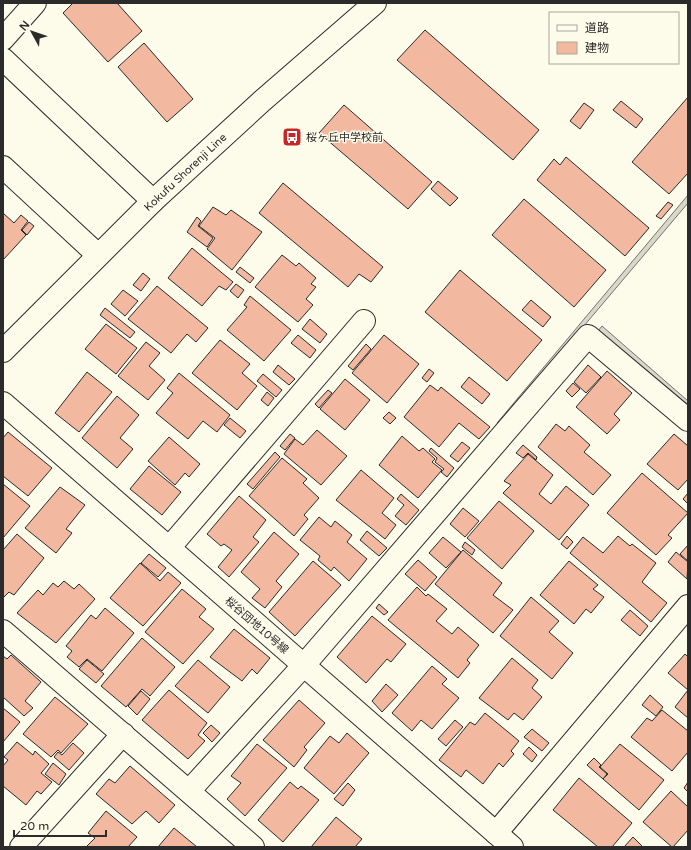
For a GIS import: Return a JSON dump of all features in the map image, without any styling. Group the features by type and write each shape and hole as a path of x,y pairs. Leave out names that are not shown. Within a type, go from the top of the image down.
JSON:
{"street":[{"path":"3,39 35,3"},
{"name":"Kokufu Shorenji Line","path":"3,351 153,201 262,101 375,3"},
{"path":"3,60 153,201"},
{"path":"3,167 98,255"},
{"path":"169,548 364,321"},
{"path":"189,791 304,665 588,336 688,420"},
{"name":"桜谷団地10号線","path":"3,403 504,840"},
{"path":"504,840 688,606"},
{"path":"3,631 253,847"},
{"path":"22,847 123,734"}],"shaded area":[{"path":"688,195 688,203 500,425 497,423"},
{"path":"602,326 688,401 688,408 598,331"}],"building":[{"path":"73,3 117,3 142,31 108,62 63,13"},
{"path":"425,30 539,130 513,160 397,60"},
{"path":"144,43 193,99 167,122 118,67"},
{"path":"688,97 688,173 669,194 632,162"},
{"path":"621,101 643,119 636,128 613,110"},
{"path":"584,103 594,110 580,129 570,121"},
{"path":"344,105 432,182 408,209 319,133"},
{"path":"566,157 649,228 625,256 537,180 554,159 560,165"},
{"path":"438,181 458,198 450,206 431,189"},
{"path":"283,183 383,267 371,282 359,274 348,287 259,213"},
{"path":"524,199 606,270 574,307 492,235"},
{"path":"668,202 673,205 661,219 656,216"},
{"path":"213,207 226,215 231,210 262,232 232,270 207,249 215,238 199,226"},
{"path":"3,213 14,223 21,215 28,221 21,230 26,235 3,260"},
{"path":"197,217 201,221 198,226 213,238 207,247 187,232"},
{"path":"29,222 34,226 27,235 22,230"},
{"path":"192,248 233,282 226,290 219,286 202,306 168,278"},
{"path":"282,255 296,266 299,263 316,278 311,284 316,287 306,299 313,305 298,322 255,287"},
{"path":"240,267 254,278 250,283 236,272"},
{"path":"460,270 542,340 507,381 425,312"},
{"path":"143,273 150,279 141,291 133,285"},
{"path":"236,284 244,290 238,298 230,291"},
{"path":"157,286 208,328 196,342 187,334 171,353 128,319"},
{"path":"123,290 138,301 125,316 111,304"},
{"path":"250,296 291,330 264,361 227,330 247,307 244,305"},
{"path":"531,300 551,317 543,327 522,310"},
{"path":"105,308 135,332 130,338 100,315"},
{"path":"310,319 327,334 320,343 302,329"},
{"path":"106,324 137,348 116,374 85,349"},
{"path":"298,335 316,350 310,358 291,343"},
{"path":"384,335 419,364 387,403 352,373"},
{"path":"220,340 250,364 242,373 257,386 237,410 192,373"},
{"path":"146,342 160,353 149,366 165,380 148,400 118,376"},
{"path":"366,344 371,349 353,370 348,366"},
{"path":"278,365 295,379 289,385 273,372"},
{"path":"588,365 601,377 586,393 574,382"},
{"path":"429,369 434,373 427,382 422,378"},
{"path":"607,371 632,393 614,414 620,420 607,434 576,407"},
{"path":"87,372 112,392 79,432 55,413"},
{"path":"179,373 230,415 217,432 203,421 188,439 156,413 173,393 167,388"},
{"path":"263,374 282,390 276,397 257,381"},
{"path":"469,377 490,394 482,404 461,387"},
{"path":"345,379 370,400 345,430 320,409"},
{"path":"573,383 580,389 572,397 566,391"},
{"path":"430,385 438,391 441,387 490,427 479,439 459,423 439,447 404,417"},
{"path":"328,390 332,393 319,408 315,404"},
{"path":"267,392 274,398 268,406 261,400"},
{"path":"117,396 139,415 120,438 133,449 117,468 82,438"},
{"path":"389,412 396,418 390,424 383,418"},
{"path":"230,418 246,431 240,438 224,425"},
{"path":"556,424 565,431 569,426 590,445 584,452 611,475 593,495 538,447"},
{"path":"317,430 347,456 321,485 284,454 295,439 303,445"},
{"path":"8,432 52,468 28,496 3,476 3,438"},
{"path":"290,434 295,438 285,450 280,446"},
{"path":"674,434 688,446 688,479 678,490 647,464"},
{"path":"402,436 419,451 423,448 435,459 432,462 442,470 418,498 379,465"},
{"path":"169,437 200,464 189,477 185,473 175,485 148,461"},
{"path":"462,442 470,448 458,462 450,456"},
{"path":"523,445 537,457 536,460 528,453 523,458 516,453"},
{"path":"431,448 454,468 447,477 441,472 444,469 435,462 437,458 429,451"},
{"path":"275,452 280,457 253,489 247,484"},
{"path":"528,454 553,475 539,494 551,504 566,486 589,505 559,540 503,493 511,485 504,481"},
{"path":"282,458 307,479 303,483 319,498 304,515 308,519 294,536 249,496"},
{"path":"149,466 181,492 162,515 130,489"},
{"path":"361,470 394,498 382,513 396,525 385,539 336,500"},
{"path":"642,473 688,513 668,535 672,538 656,555 607,513"},
{"path":"3,484 30,506 3,538"},
{"path":"60,487 85,505 66,529 72,533 56,553 25,528"},
{"path":"688,493 688,504 683,499"},
{"path":"401,494 419,510 406,525 395,516 404,505 397,499"},
{"path":"239,496 266,520 253,537 259,542 229,577 218,567 232,550 224,544 221,546 207,534"},
{"path":"499,501 534,531 502,569 467,538"},
{"path":"463,508 479,521 465,537 450,524"},
{"path":"319,517 331,527 335,521 352,535 347,542 367,559 349,581 334,567 331,571 318,560 320,556 300,540"},
{"path":"367,531 387,548 379,556 360,540"},
{"path":"274,532 299,554 276,581 282,587 265,608 252,598 260,589 241,572"},
{"path":"17,534 44,558 14,595 9,592 3,598 3,550"},
{"path":"567,536 573,542 567,549 561,544"},
{"path":"618,536 630,546 632,544 656,563 642,582 667,603 651,622 570,553 583,537 603,553"},
{"path":"443,537 461,552 446,568 429,553"},
{"path":"465,542 475,550 472,555 462,547"},
{"path":"688,545 688,561 680,554"},
{"path":"463,550 502,583 493,595 513,610 493,633 435,584"},
{"path":"676,552 688,562 687,579 668,562"},
{"path":"149,554 166,568 158,577 141,563"},
{"path":"418,560 437,577 425,591 405,574"},
{"path":"313,561 341,585 295,636 269,612"},
{"path":"569,561 598,585 593,589 604,597 591,613 586,609 574,624 540,595"},
{"path":"140,563 160,581 168,572 181,583 143,626 110,598"},
{"path":"64,581 74,589 79,584 95,599 56,643 17,613 38,590 43,595 53,583 58,587"},
{"path":"417,587 426,596 428,594 447,609 436,621 452,634 458,627 479,645 467,660 470,663 458,678 388,620"},
{"path":"182,589 206,609 199,617 214,629 183,664 145,632"},
{"path":"531,597 559,621 549,632 573,653 552,679 500,636"},
{"path":"379,604 388,612 384,615 376,608"},
{"path":"105,608 134,633 102,671 87,659 79,667 67,657 72,651 66,646 91,615 96,619"},
{"path":"630,610 648,626 640,636 621,620"},
{"path":"372,616 406,644 391,662 387,659 366,683 337,657"},
{"path":"234,629 270,658 257,674 252,669 242,681 210,657"},
{"path":"142,638 175,667 150,696 142,689 126,707 101,686"},
{"path":"685,654 688,657 688,690 668,673"},
{"path":"11,655 41,682 25,701 33,708 24,716 3,697 3,656 7,659"},
{"path":"512,658 538,680 532,688 542,697 523,720 514,713 508,720 479,698"},
{"path":"87,660 104,674 96,683 79,669"},
{"path":"198,660 230,687 208,713 175,686"},
{"path":"432,666 447,679 442,684 459,698 432,729 421,720 412,731 392,713"},
{"path":"386,684 398,695 382,712 372,701"},
{"path":"169,690 207,723 198,735 205,741 188,759 142,720"},
{"path":"688,690 688,718 675,707"},
{"path":"141,691 150,699 137,715 128,706"},
{"path":"650,695 663,707 656,716 642,705"},
{"path":"55,697 88,724 61,753 58,750 51,757 23,734"},
{"path":"299,700 325,723 304,747 307,750 294,767 263,740"},
{"path":"3,708 20,722 3,742"},
{"path":"662,710 688,731 688,752 672,771 631,737 647,718 652,721"},
{"path":"485,713 519,741 511,751 514,754 503,767 499,763 483,784 466,770 461,777 439,760 470,722 475,725"},
{"path":"455,720 463,727 446,746 438,739"},
{"path":"211,725 220,733 212,742 203,733"},
{"path":"532,729 549,743 542,751 524,737"},
{"path":"347,733 369,753 334,794 304,768 330,736 339,743"},
{"path":"17,742 33,755 35,751 49,764 41,773 52,782 41,794 37,791 26,805 3,786 3,766 8,760 4,757"},
{"path":"73,743 84,753 69,770 54,757 58,752 62,755"},
{"path":"257,744 287,768 245,816 227,799 241,783 231,776"},
{"path":"620,744 664,780 639,810 603,779 608,774 600,767"},
{"path":"529,747 537,755 532,762 523,754"},
{"path":"594,758 601,765 599,767 607,774 603,779 587,765"},
{"path":"53,763 66,774 59,785 45,774"},
{"path":"130,766 175,805 159,823 146,811 132,824 96,794 109,779 115,783"},
{"path":"579,778 632,823 612,847 598,847 553,810"},
{"path":"290,782 298,789 301,786 319,800 283,842 258,820"},
{"path":"688,782 688,792 684,788"},
{"path":"348,783 355,790 343,806 334,799"},
{"path":"671,791 688,807 688,830 673,847 643,822"},
{"path":"106,811 137,837 128,847 86,847 95,838 88,833"},
{"path":"336,817 362,839 355,847 311,847"},
{"path":"174,828 197,847 158,847"},
{"path":"633,837 643,847 624,847"}],"place":[{"name":"桜ヶ丘中学校前","path":"292,137"}]}
